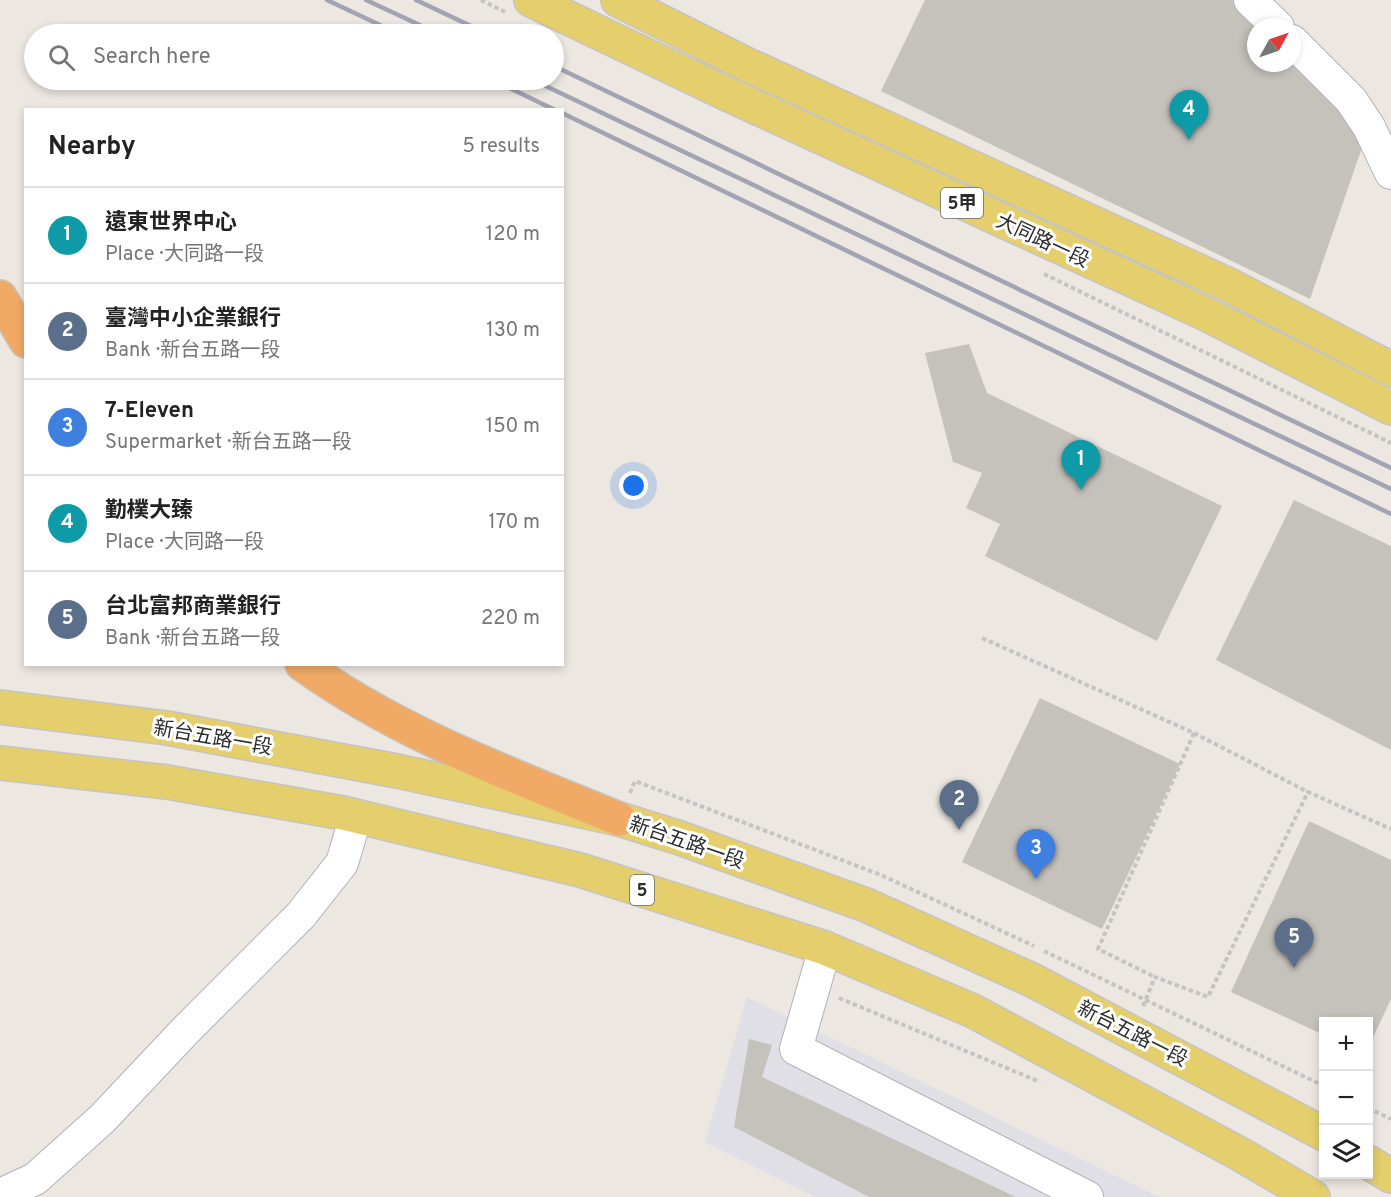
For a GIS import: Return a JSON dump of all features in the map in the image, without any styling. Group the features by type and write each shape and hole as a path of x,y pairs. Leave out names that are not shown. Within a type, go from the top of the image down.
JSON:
{"highway":[{"path":"305,666 336,689 429,741 619,819"}],"main road":[{"name":"大同路一段","path":"531,0 725,93 1206,314 1391,408"},
{"name":"大同路一段","path":"618,0 748,65 1227,284 1391,369"},
{"name":"新台五路一段","path":"0,707 167,728 397,771 619,819 866,905 1032,980 1319,1132"},
{"name":"5","path":"0,763 167,782 356,816 580,870 825,948 974,1011 1240,1154 1313,1197"},
{"path":"1373,1165 1391,1176"}],"street":[{"path":"1250,0 1269,18"},
{"path":"1301,50 1351,100 1369,127 1391,173"},
{"path":"0,779 48,768"},
{"path":"0,1196 35,1179 102,1119 185,1031 301,915 342,863 356,816"},
{"path":"825,948 796,1049 1087,1197"}],"path":[{"path":"982,638 1194,734 1308,792 1391,829"},
{"path":"1194,734 1098,949 1155,977 1208,997 1308,792"},
{"path":"1131,1032 1155,977"},
{"path":"813,987 1050,1087"},
{"path":"1373,1110 1391,1119"}],"shaded area":[{"path":"747,997 1159,1197 815,1197 705,1142"}],"building":[{"path":"925,0 1250,0 1254,18 1247,18 1247,72 1301,70 1369,127 1310,299 881,91"},
{"path":"969,344 987,393 1222,506 1157,641 985,556 1000,524 966,508 982,473 953,462 925,353"},
{"path":"1294,500 1391,546 1391,750 1216,660"},
{"path":"1040,698 1180,764 1102,929 962,862"},
{"path":"1309,821 1391,860 1391,999 1373,1037 1373,1017 1319,1017 1319,1033 1231,992"},
{"path":"749,1039 772,1045 762,1077 1016,1197 869,1197 734,1127"}],"railway":[{"path":"327,0 378,24"},
{"path":"366,0 418,24"},
{"path":"416,0 467,24"},
{"path":"564,71 1391,468"},
{"path":"514,90 551,108"},
{"path":"554,90 1391,489"},
{"path":"564,114 1391,514"}],"place":[{"name":"勤樸大臻","path":"1189,140"},
{"name":"遠東世界中心","path":"1081,490"},
{"name":"臺灣中小企業銀行","path":"959,830"},
{"name":"7-Eleven","path":"1036,879"},
{"name":"台北富邦商業銀行","path":"1294,968"}]}
